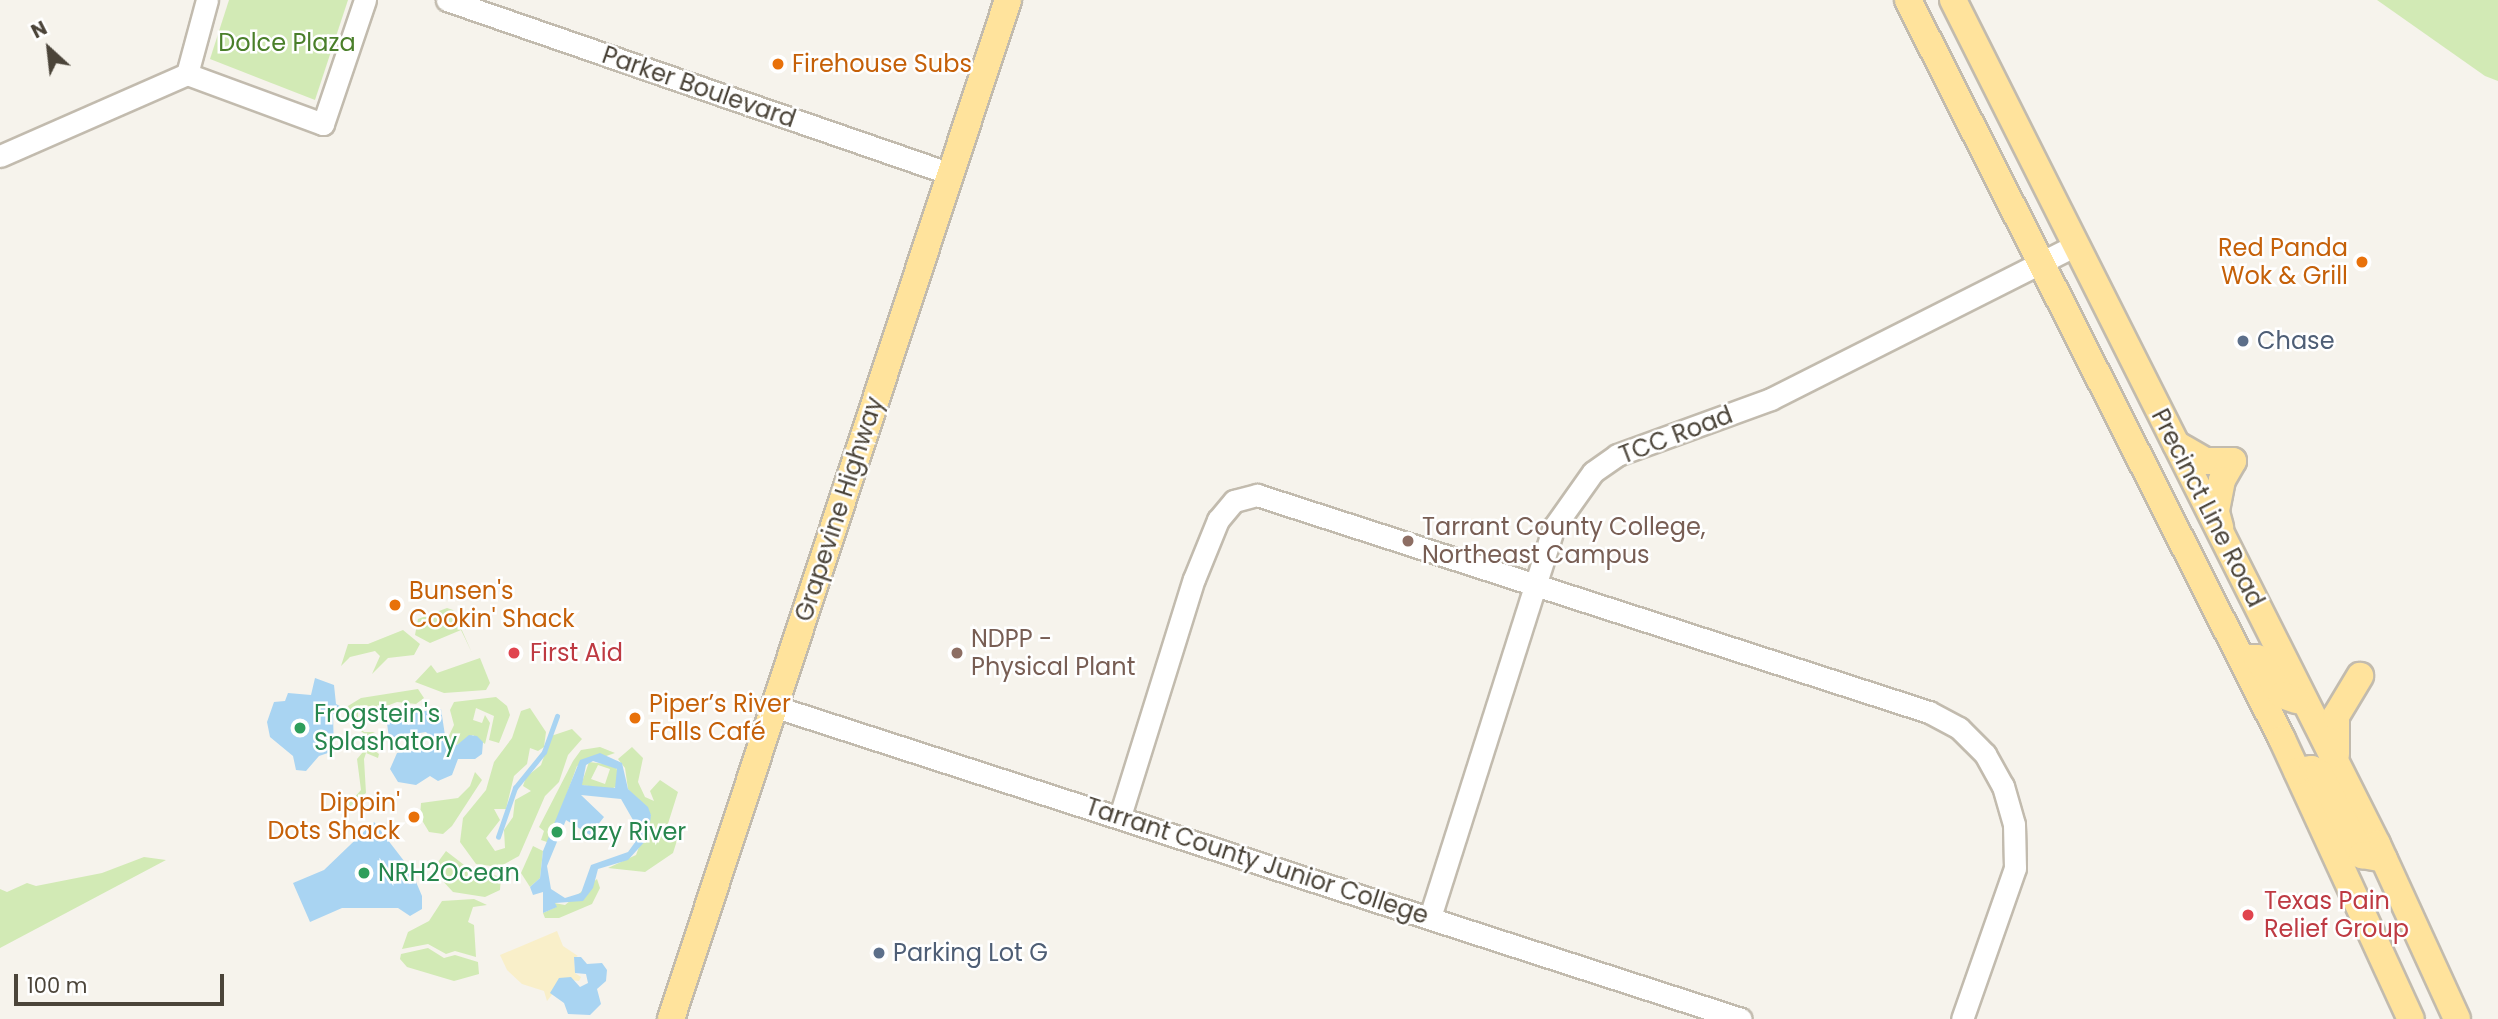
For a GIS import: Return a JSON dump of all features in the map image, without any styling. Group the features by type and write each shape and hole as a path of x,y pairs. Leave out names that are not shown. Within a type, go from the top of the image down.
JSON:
{"main road":[{"name":"Grapevine Highway","path":"671,1019 1008,0"},
{"name":"Precinct Line Road","path":"1908,0 2242,658 2411,1019"},
{"name":"Precinct Line Road","path":"1952,0 2338,766 2457,1019"},
{"path":"2176,444 2205,461 2233,461 2222,480 2217,512 2224,539"},
{"path":"2242,658 2257,658 2266,666 2282,695 2293,700 2303,697"},
{"path":"2338,766 2336,716 2360,676"},
{"path":"2297,771 2312,769 2319,774 2362,855 2384,859"}],"street":[{"path":"187,74 207,0"},
{"path":"0,156 187,74 323,124 365,0"},
{"name":"Parker Boulevard","path":"447,0 951,173"},
{"name":"TCC Road","path":"1430,917 1536,585 1563,512 1593,472 1617,455 1771,399 2076,245"},
{"path":"1120,816 1194,579 1217,520 1234,501 1257,495 1929,712 1959,728 1985,754 2003,786 2014,824 2015,868 1962,1019"},
{"name":"Tarrant County Junior College","path":"773,706 1741,1019"}],"green space":[{"name":"Dolce Plaza","path":"229,0 348,0 315,100 210,59"},
{"path":"2377,0 2498,0 2498,81 2485,76"},
{"path":"447,608 453,610 472,653 461,630 430,643 415,635 418,619"},
{"path":"403,630 420,644 414,655 388,658 372,674 380,656 375,651 350,657 341,666 348,644 368,644"},
{"path":"480,658 490,683 486,690 444,693 415,682 431,665 437,673"},
{"path":"418,689 424,698 416,704 397,702 379,709 364,705 358,711 358,725 364,732 375,732 367,736 356,727 348,706 361,698"},
{"path":"496,697 507,706 510,715 499,743 489,740 494,716 476,708 473,720 482,723 485,715 490,723 485,744 473,735 457,745 446,742 454,725 450,710 454,702"},
{"path":"530,708 546,732 544,747 538,751 530,748 527,764 514,776 506,809 494,809 500,820 486,838 495,851 505,848 504,830 513,817 515,800 531,791 523,786 526,777 541,765 551,736 572,729 582,739 568,755 559,782 545,796 519,856 499,867 476,864 460,842 463,818 486,790 494,762 512,738 521,711"},
{"path":"368,746 379,754 378,758 366,753 364,759 366,793 342,813 344,800 353,799 361,790 357,759"},
{"path":"600,747 615,753 577,766 552,834 547,842 541,840 544,831 539,827 573,761 581,750"},
{"path":"632,747 643,758 638,782 645,797 654,801 650,791 660,780 678,792 666,830 679,834 673,853 645,872 608,868 636,855 651,815 628,789 625,768 618,759"},
{"path":"589,762 614,765 619,773 618,786 611,789 581,785","holes":["598,765 610,769 605,784 591,779"]},
{"path":"475,772 482,780 452,826 443,834 429,832 420,817 421,803 458,798 470,786"},
{"path":"533,846 543,851 540,878 530,887 521,873"},
{"path":"446,851 468,868 501,877 500,890 485,897 453,892 441,879 444,871 438,862"},
{"path":"144,857 166,860 0,948 0,889 7,892 27,883 36,886 102,873"},
{"path":"597,879 600,888 592,904 559,918 545,918 543,913 556,907 554,903 565,905"},
{"path":"474,899 487,905 473,907 468,922 474,925 476,957 455,951 446,954 428,944 402,949 408,932 429,921 442,901"},
{"path":"428,948 444,958 455,955 478,962 479,974 454,981 407,967 400,959 401,954"}],"sand":[{"path":"557,931 563,946 578,956 574,958 575,973 581,977 579,981 564,979 547,1001 544,991 522,984 507,970 500,955"}],"water":[{"name":"Frogstein's Splashatory","path":"315,678 334,685 336,704 349,711 333,714 334,751 319,756 306,771 296,770 293,756 270,737 267,722 274,702 285,701 288,693 311,695"},
{"path":"441,709 446,742 457,745 469,735 477,736 483,742 482,754 475,759 458,759 452,775 438,781 430,776 416,785 398,782 390,769 397,753 427,749 434,741 426,732 389,738 386,716"},
{"name":"Lazy River","path":"600,753 622,763 628,789 648,807 651,815 648,838 628,860 598,869 593,888 583,901 555,903 557,907 543,913 543,892 533,895 530,887 540,878 543,851 580,760","holes":["593,761 617,769 615,788 582,785 586,765","581,795 621,799 641,834 628,852 591,865 581,893 565,898 551,889 547,866 566,820 590,835 604,817"]},
{"name":"NRH2Ocean","path":"374,822 411,870 422,896 422,909 410,916 398,908 342,908 310,922 293,883 324,870"},
{"path":"574,957 581,957 587,964 602,963 607,970 606,981 597,989 601,1004 590,1015 568,1014 564,1003 550,993 559,978 571,977 580,987 588,983 586,974 575,973"}],"waterway":[{"path":"498,837 515,788 544,752 557,716"}],"place":[{"name":"Firehouse Subs","path":"778,64"},
{"name":"Red Panda Wok & Grill","path":"2362,262"},
{"name":"Chase","path":"2243,341"},
{"name":"Tarrant County College, Northeast Campus","path":"1408,541"},
{"name":"Bunsen's Cookin' Shack","path":"395,605"},
{"name":"First Aid","path":"514,653"},
{"name":"NDPP - Physical Plant","path":"957,653"},
{"name":"Piper’s River Falls Café","path":"635,718"},
{"name":"Frogstein's Splashatory","path":"300,728"},
{"name":"Dippin' Dots Shack","path":"414,817"},
{"name":"Lazy River","path":"557,832"},
{"name":"NRH2Ocean","path":"364,873"},
{"name":"Texas Pain Relief Group","path":"2248,915"},
{"name":"Parking Lot G","path":"879,953"}]}
